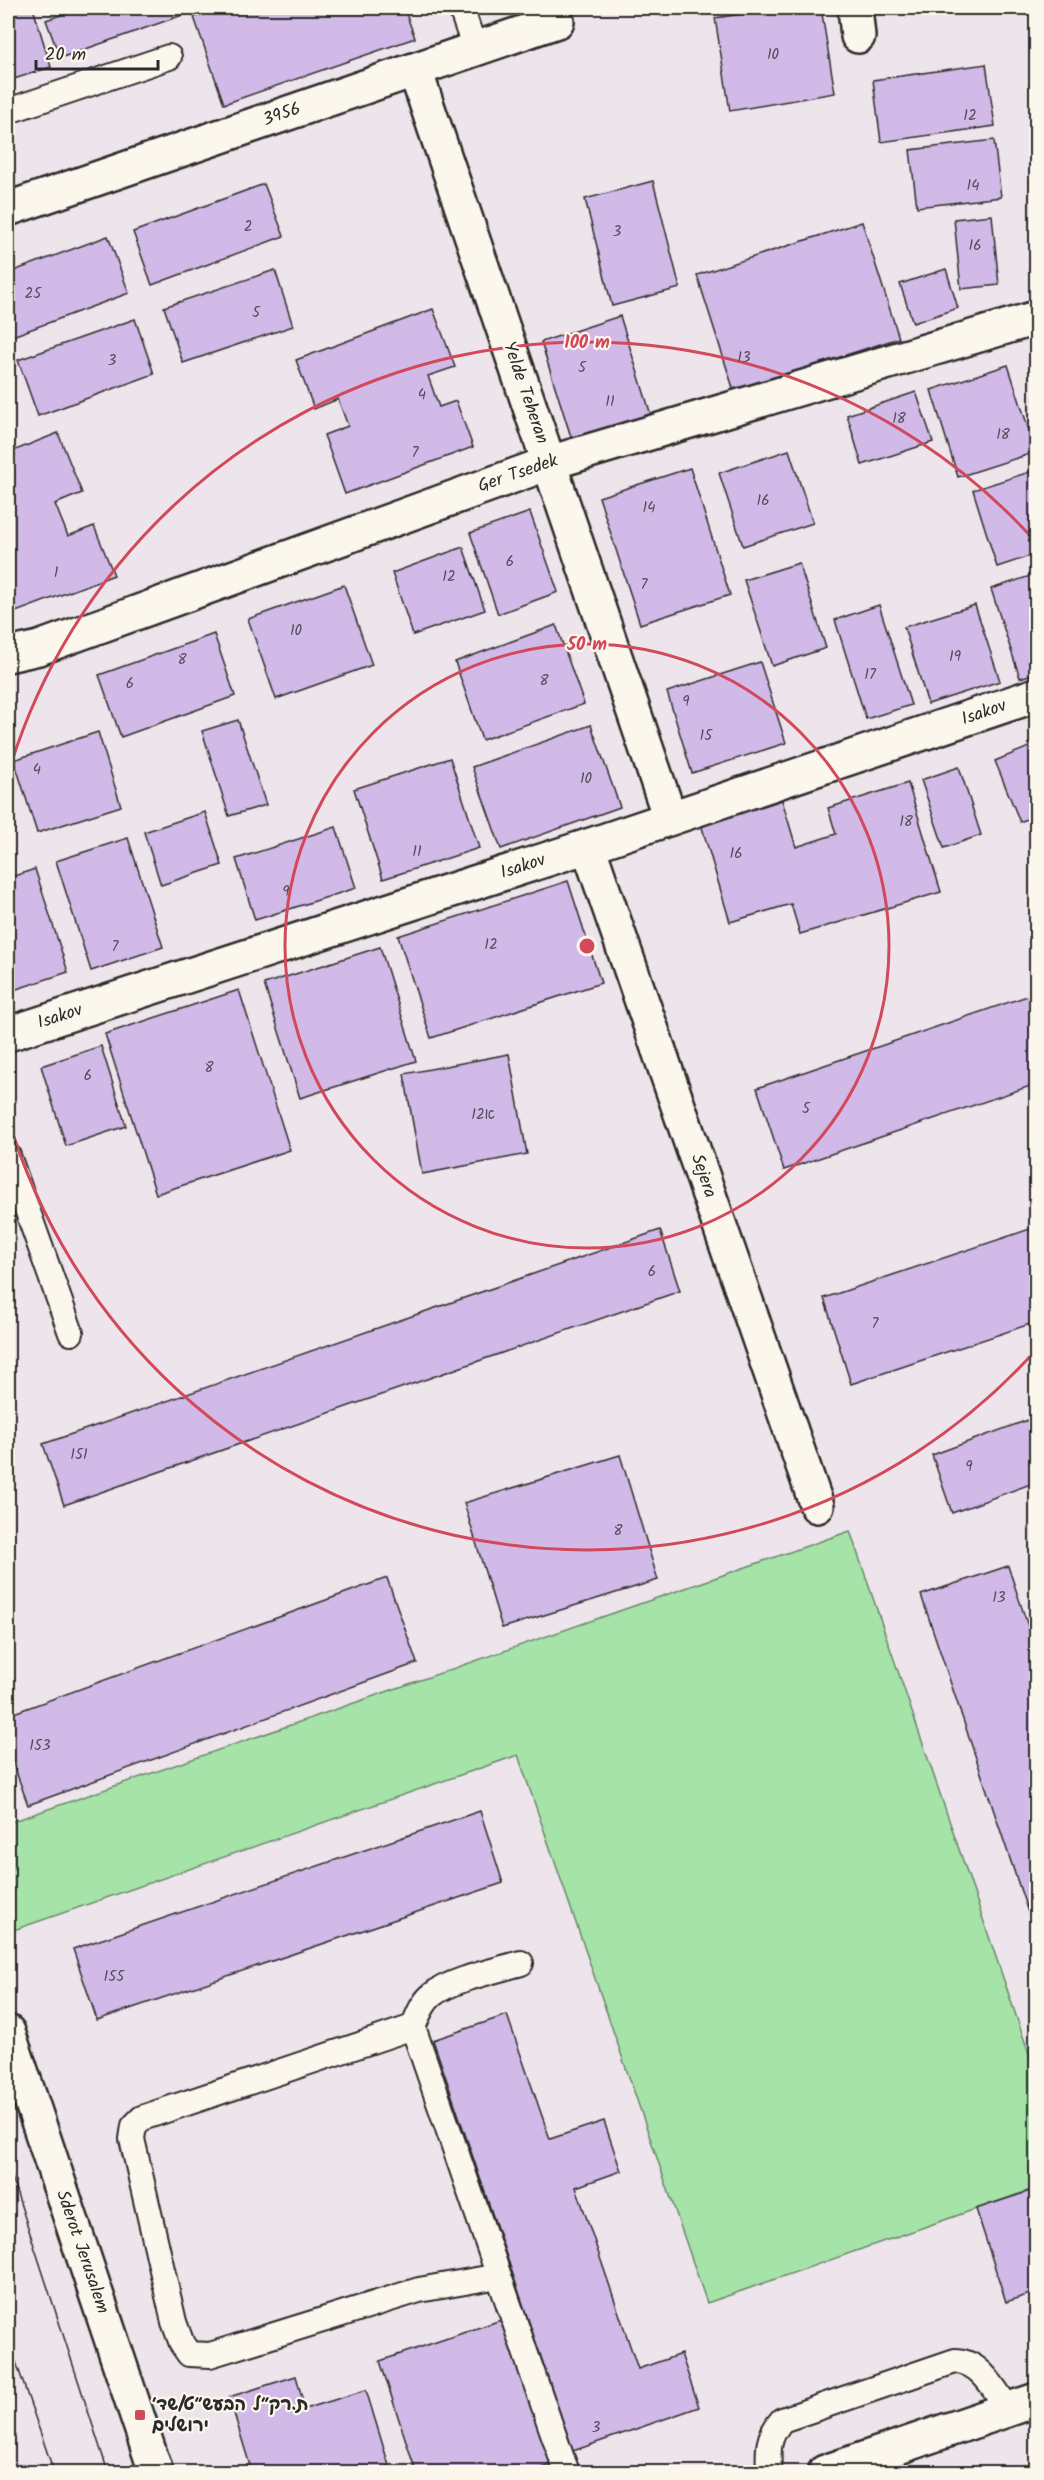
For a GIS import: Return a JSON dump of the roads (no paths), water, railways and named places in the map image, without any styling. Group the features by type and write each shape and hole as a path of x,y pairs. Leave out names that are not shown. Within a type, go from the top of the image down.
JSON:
{"street":[{"name":"3956","path":"8,209 557,21"},
{"name":"Yelde Teheran","path":"415,70 670,818"},
{"name":"Ger Tsedek","path":"8,655 50,644 549,463 1036,318"},
{"name":"Isakov","path":"8,1034 588,846 1036,695"},
{"name":"Sejera","path":"588,846 817,1506"},
{"name":"Sderot Jerusalem","path":"8,2032 156,2472"},
{"path":"825,2472 1023,2405"}],"lane":[{"path":"461,8 475,49"},
{"path":"8,111 168,57"},
{"path":"8,1156 71,1334"},
{"path":"521,1963 455,1984 432,1995 421,2009 413,2027 567,2472"},
{"path":"413,2027 142,2118 134,2126 132,2139 174,2322 182,2344 189,2354 210,2355 419,2290 499,2276"},
{"path":"769,2472 768,2442 773,2430 782,2420 955,2361 967,2361 1023,2405"}],"tram line":[{"path":"8,2166 108,2472"},
{"path":"8,2339 54,2472"}],"place":[{"name":"ת.רק״ל הבעש״ט/שד׳ ירושלים","path":"140,2415"}]}
